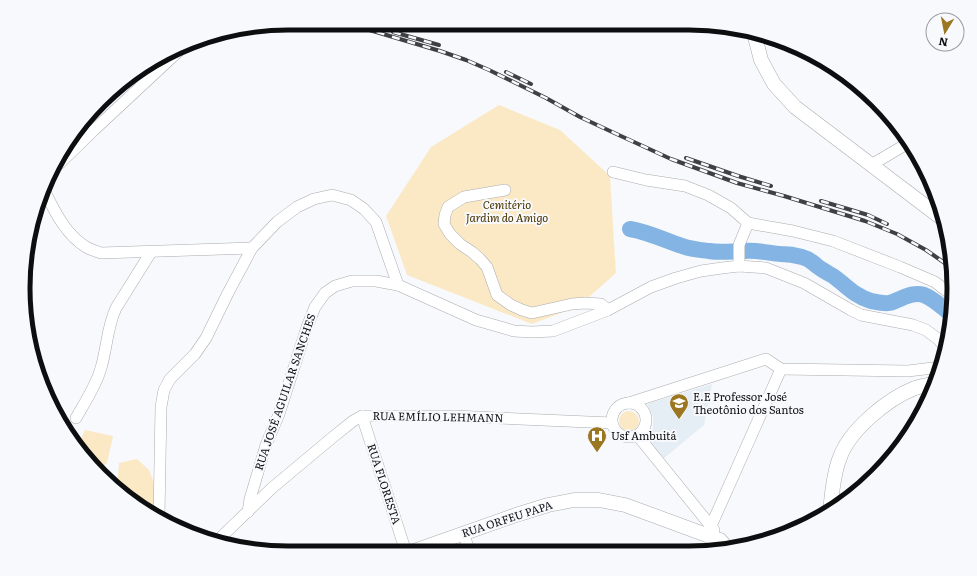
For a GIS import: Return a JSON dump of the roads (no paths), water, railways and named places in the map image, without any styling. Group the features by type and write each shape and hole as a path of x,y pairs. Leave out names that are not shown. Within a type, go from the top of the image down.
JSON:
{"main road":[{"path":"756,39 761,60 774,84 795,107 936,214"},
{"path":"831,504 834,479 839,459 849,440 857,430 877,412 904,393 916,388 927,386"},
{"name":"RUA ORFEU PAPA","path":"427,546 548,505 574,500 599,500 625,505 723,544"}],"street":[{"path":"66,157 170,59"},
{"path":"871,165 904,145"},
{"path":"613,172 646,180 685,186 708,195 731,208 748,223 793,231 833,241 935,282 947,291"},
{"path":"505,190 464,197 448,207 444,224 450,234 460,244 472,252 487,267 497,295 511,305 532,313 586,302 601,304 608,310"},
{"path":"47,196 57,216 70,234 80,244 101,253 252,248"},
{"path":"159,511 161,407 164,390 170,379 195,354 206,338 252,248 277,222 296,207 314,199 332,196 351,200 364,209 376,222 398,285"},
{"path":"739,256 748,223"},
{"path":"76,418 92,390 101,369 108,329 112,316 151,252"},
{"name":"RUA JOSÉ AGUILAR SANCHES","path":"248,512 250,499 266,445 279,414 307,327 315,307 325,293 335,286 352,281 376,281 398,285 476,320 514,330 532,332 553,331 608,310 651,287 701,271 722,268 739,256 804,283 861,315 913,325 926,330 941,342"},
{"path":"644,402 647,418 644,430 638,436 630,438 620,436 613,428 612,423 612,416 618,406 629,403 636,404 644,402 766,359 781,369 908,371 934,368"},
{"path":"711,526 781,369"},
{"name":"RUA EMÍLIO LEHMANN","path":"221,537 272,488 333,436 362,416 454,416 612,423"},
{"name":"RUA FLORESTA","path":"362,416 404,546"},
{"path":"638,436 711,526 723,544"},
{"path":"463,533 468,546"}],"waterway":[{"path":"630,229 695,249 718,252 754,251 799,256 811,261 865,299 887,303 910,295 919,294 931,299 946,310"}],"railway":[{"path":"370,30 466,60 546,98 580,117 671,159 737,183 865,221 897,234 926,250 946,264"},
{"path":"393,32 439,45"},
{"path":"506,72 531,84"},
{"path":"686,158 771,186"},
{"path":"821,201 868,215 887,224"}],"place":[{"name":"E.E Professor José Theotônio dos Santos","path":"679,420"},
{"name":"Usf Ambuitá","path":"597,453"}],"park label":[{"name":"Cemitério Jardim do Amigo","path":"507,211"}]}
